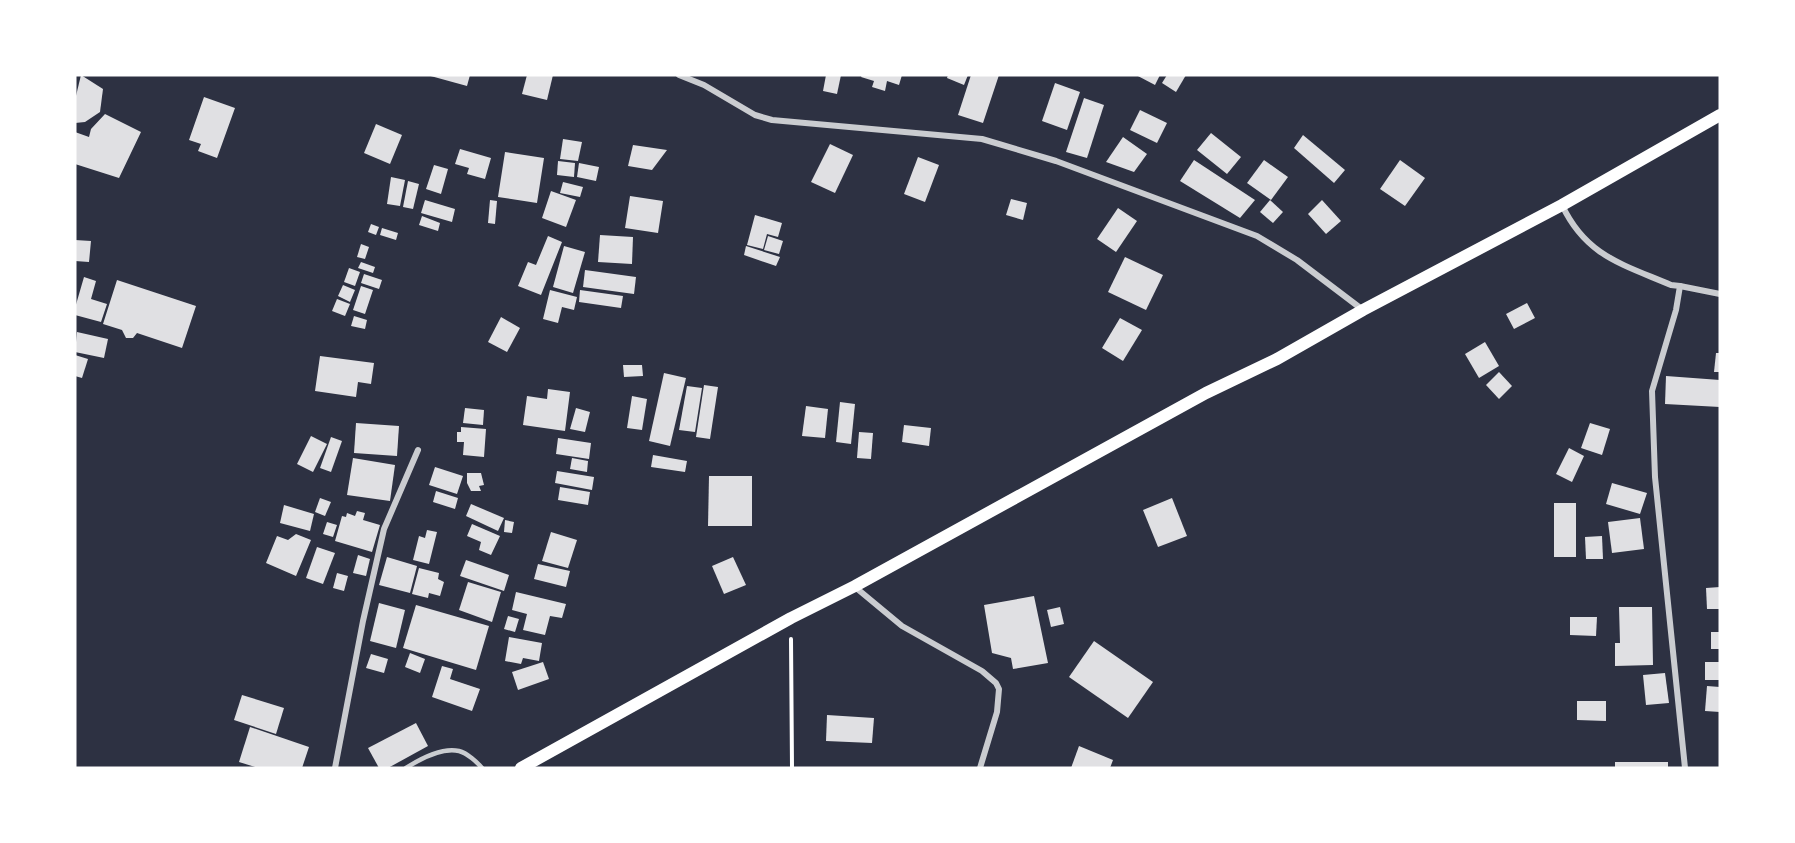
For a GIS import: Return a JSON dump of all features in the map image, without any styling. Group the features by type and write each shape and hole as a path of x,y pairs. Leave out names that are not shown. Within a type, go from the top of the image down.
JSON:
{"main road":[{"path":"521,768 791,618 855,586 1206,393 1277,359 1363,310 1562,205 1720,115"}],"street":[{"path":"679,75 704,85 755,115 772,120 982,140 1056,160 1257,236 1298,260 1363,310"},
{"path":"1562,205 1579,235 1594,249 1615,261 1671,285 1720,294"},
{"path":"1680,286 1676,310 1652,391 1655,477 1685,768"},
{"path":"335,768 363,621 384,529 418,450"},
{"path":"855,586 902,626 989,675 996,683 999,689 997,712 980,768"}],"lane":[{"path":"406,768 422,757 447,751 461,751 482,768"}],"path":[{"path":"791,618 792,768"}],"building":[{"path":"81,75 103,89 100,112 85,122 75,123 75,100"},
{"path":"427,75 470,75 467,86"},
{"path":"527,75 553,75 547,100 522,94"},
{"path":"826,75 841,75 837,94 823,91"},
{"path":"862,75 902,75 899,85 887,81 885,91 872,87 874,81 861,77"},
{"path":"948,75 968,75 964,85 947,78"},
{"path":"971,75 999,75 983,123 958,115"},
{"path":"1136,75 1160,75 1155,85"},
{"path":"1167,75 1186,75 1176,92 1162,83"},
{"path":"1055,83 1080,92 1067,130 1042,121"},
{"path":"204,97 235,108 217,158 198,151 201,144 189,140"},
{"path":"1084,98 1104,105 1087,158 1066,152"},
{"path":"1140,110 1167,123 1157,143 1130,130"},
{"path":"105,114 141,132 119,178 75,164 75,132 89,137 91,129"},
{"path":"376,124 402,135 390,164 364,153"},
{"path":"1211,133 1241,157 1227,174 1197,150"},
{"path":"1303,135 1345,170 1334,183 1294,148"},
{"path":"1123,137 1147,154 1134,172 1106,162"},
{"path":"563,139 582,142 578,161 560,159"},
{"path":"830,144 853,155 835,193 811,182"},
{"path":"633,145 667,150 652,170 628,166"},
{"path":"460,149 491,158 485,179 467,174 469,168 455,164"},
{"path":"505,152 544,158 537,203 498,197"},
{"path":"918,157 939,165 925,202 904,194"},
{"path":"1194,160 1255,200 1240,218 1180,181"},
{"path":"1264,160 1288,177 1271,200 1247,183"},
{"path":"1400,160 1425,178 1405,206 1380,189"},
{"path":"558,161 575,163 574,177 557,175"},
{"path":"579,163 599,167 596,181 577,177"},
{"path":"434,165 448,169 441,194 426,189"},
{"path":"391,177 405,180 400,206 387,204"},
{"path":"408,181 419,184 413,209 403,207"},
{"path":"563,182 583,187 580,197 560,193"},
{"path":"551,191 576,200 566,227 542,218"},
{"path":"630,196 663,201 658,233 625,228"},
{"path":"1011,199 1027,203 1023,220 1006,215"},
{"path":"425,200 455,209 452,222 421,213"},
{"path":"490,200 497,201 495,224 488,223"},
{"path":"1270,200 1283,212 1273,223 1260,212"},
{"path":"1322,200 1341,221 1326,234 1308,214"},
{"path":"1118,208 1137,221 1116,252 1097,239"},
{"path":"755,215 782,223 778,237 767,234 763,249 747,245"},
{"path":"422,216 440,223 438,231 419,225"},
{"path":"371,224 379,227 376,235 368,232"},
{"path":"382,228 398,233 396,240 380,235"},
{"path":"600,235 633,237 632,264 598,262"},
{"path":"548,236 562,242 541,295 518,286 528,262 536,265"},
{"path":"768,236 783,241 779,254 764,250"},
{"path":"75,240 91,241 89,262 75,261"},
{"path":"361,244 369,247 365,259 357,257"},
{"path":"564,246 585,252 573,293 553,287"},
{"path":"746,246 780,257 776,266 744,255"},
{"path":"1125,257 1163,275 1146,310 1108,292"},
{"path":"361,262 375,267 373,273 358,268"},
{"path":"349,268 360,272 355,286 344,282"},
{"path":"585,270 636,277 634,294 583,287"},
{"path":"364,274 382,280 379,289 361,283"},
{"path":"84,277 96,281 91,299 107,304 101,322 75,315"},
{"path":"117,280 196,306 182,348 137,333 133,338 126,338 122,330 103,324"},
{"path":"343,285 355,290 350,302 338,296"},
{"path":"361,286 373,290 365,314 353,310"},
{"path":"550,290 577,297 574,310 562,307 558,323 543,319"},
{"path":"580,290 623,296 621,308 579,302"},
{"path":"337,299 350,304 345,316 332,311"},
{"path":"1527,303 1535,318 1514,329 1506,314"},
{"path":"354,316 367,320 365,329 351,326"},
{"path":"501,317 520,328 507,352 488,342"},
{"path":"1120,318 1142,330 1123,361 1102,348"},
{"path":"77,332 108,339 104,358 75,352"},
{"path":"1485,342 1499,366 1479,378 1465,354"},
{"path":"1716,353 1720,353 1720,372 1714,372"},
{"path":"75,355 88,359 82,378 75,376"},
{"path":"320,356 374,363 371,384 358,382 356,397 315,391"},
{"path":"623,365 642,365 643,376 624,377"},
{"path":"1499,372 1512,386 1499,399 1486,385"},
{"path":"664,373 686,378 670,446 649,441"},
{"path":"1666,376 1720,380 1720,407 1665,404"},
{"path":"704,385 718,387 710,439 696,437"},
{"path":"687,386 702,388 695,432 679,430"},
{"path":"548,389 570,392 565,431 523,425 527,396 547,399"},
{"path":"632,396 647,399 642,430 627,428"},
{"path":"840,402 855,404 851,444 836,442"},
{"path":"806,406 828,409 825,438 802,436"},
{"path":"465,408 484,410 483,425 463,423"},
{"path":"576,408 590,412 585,432 570,429"},
{"path":"356,423 399,426 397,456 354,453"},
{"path":"1590,423 1610,429 1602,455 1581,448"},
{"path":"904,425 931,428 929,446 902,442"},
{"path":"461,427 486,429 484,457 463,455 464,442 457,442 457,432 461,432"},
{"path":"859,432 873,433 871,459 857,458"},
{"path":"311,436 327,444 313,472 297,464"},
{"path":"331,437 342,441 331,472 320,468"},
{"path":"558,438 591,443 589,459 556,454"},
{"path":"1569,448 1584,456 1572,482 1556,474"},
{"path":"653,455 687,461 685,472 651,467"},
{"path":"353,458 395,465 390,501 347,495"},
{"path":"572,458 588,461 587,472 570,469"},
{"path":"435,467 463,476 457,494 429,485"},
{"path":"557,471 594,477 592,490 555,483"},
{"path":"467,473 481,473 484,485 479,486 481,491 471,491 467,483"},
{"path":"709,476 752,476 752,526 708,526"},
{"path":"1612,483 1647,493 1640,514 1606,504"},
{"path":"560,487 590,492 588,505 558,500"},
{"path":"436,491 458,498 455,509 433,502"},
{"path":"320,498 331,502 325,516 315,512"},
{"path":"1172,498 1187,536 1158,547 1143,510"},
{"path":"1554,503 1576,503 1576,557 1554,557"},
{"path":"471,504 504,518 498,531 466,516"},
{"path":"284,505 314,514 310,531 280,523"},
{"path":"357,511 365,513 363,520 380,525 372,552 335,541 342,516 346,517 347,513 355,516"},
{"path":"1640,518 1644,549 1612,553 1608,522"},
{"path":"505,520 514,522 512,533 504,532"},
{"path":"327,522 337,525 333,537 323,534"},
{"path":"472,524 500,536 491,555 479,550 481,542 467,536"},
{"path":"427,530 437,532 429,564 413,560 419,536 425,538"},
{"path":"551,532 577,540 568,568 542,561"},
{"path":"296,534 311,540 296,576 266,563 277,536 288,540"},
{"path":"1602,536 1603,559 1586,559 1585,537"},
{"path":"317,547 335,553 323,584 306,578"},
{"path":"358,555 370,559 366,576 353,573"},
{"path":"387,557 417,566 410,593 379,585"},
{"path":"733,557 746,585 724,594 712,566"},
{"path":"466,560 509,575 504,591 460,576"},
{"path":"538,564 570,571 566,587 534,579"},
{"path":"419,568 439,573 438,579 444,582 440,596 429,593 428,598 412,594"},
{"path":"337,573 348,576 344,591 333,588"},
{"path":"468,582 501,592 492,622 459,610"},
{"path":"1720,587 1720,609 1707,609 1706,588"},
{"path":"516,592 566,604 562,618 550,616 545,635 523,630 527,614 512,610"},
{"path":"1034,596 1048,663 1013,669 1011,658 992,653 984,605"},
{"path":"379,603 405,610 396,648 370,641"},
{"path":"416,605 489,626 476,670 403,648"},
{"path":"1060,607 1064,624 1051,627 1047,610"},
{"path":"1619,607 1652,607 1653,665 1615,666 1615,643 1620,643"},
{"path":"508,616 519,619 515,632 504,629"},
{"path":"1570,617 1597,617 1596,636 1570,635"},
{"path":"1711,632 1720,632 1720,649 1711,649"},
{"path":"509,637 542,643 539,661 523,658 521,664 505,661"},
{"path":"1094,641 1153,682 1128,718 1069,677"},
{"path":"410,653 425,659 420,673 405,667"},
{"path":"371,654 388,659 384,673 366,668"},
{"path":"543,662 549,679 518,690 512,672"},
{"path":"1705,662 1720,662 1720,680 1705,680"},
{"path":"442,666 453,669 450,679 480,689 472,711 432,697"},
{"path":"1665,673 1669,703 1646,705 1643,675"},
{"path":"1707,686 1720,687 1720,712 1705,711"},
{"path":"242,695 284,708 276,734 234,720"},
{"path":"1577,701 1606,701 1606,721 1577,720"},
{"path":"827,715 874,718 872,743 826,741"},
{"path":"416,723 428,746 388,768 379,768 368,748"},
{"path":"250,727 309,747 302,768 258,768 239,762"},
{"path":"1079,746 1113,760 1110,768 1071,768"},
{"path":"1615,762 1668,762 1668,768 1615,768"}]}
